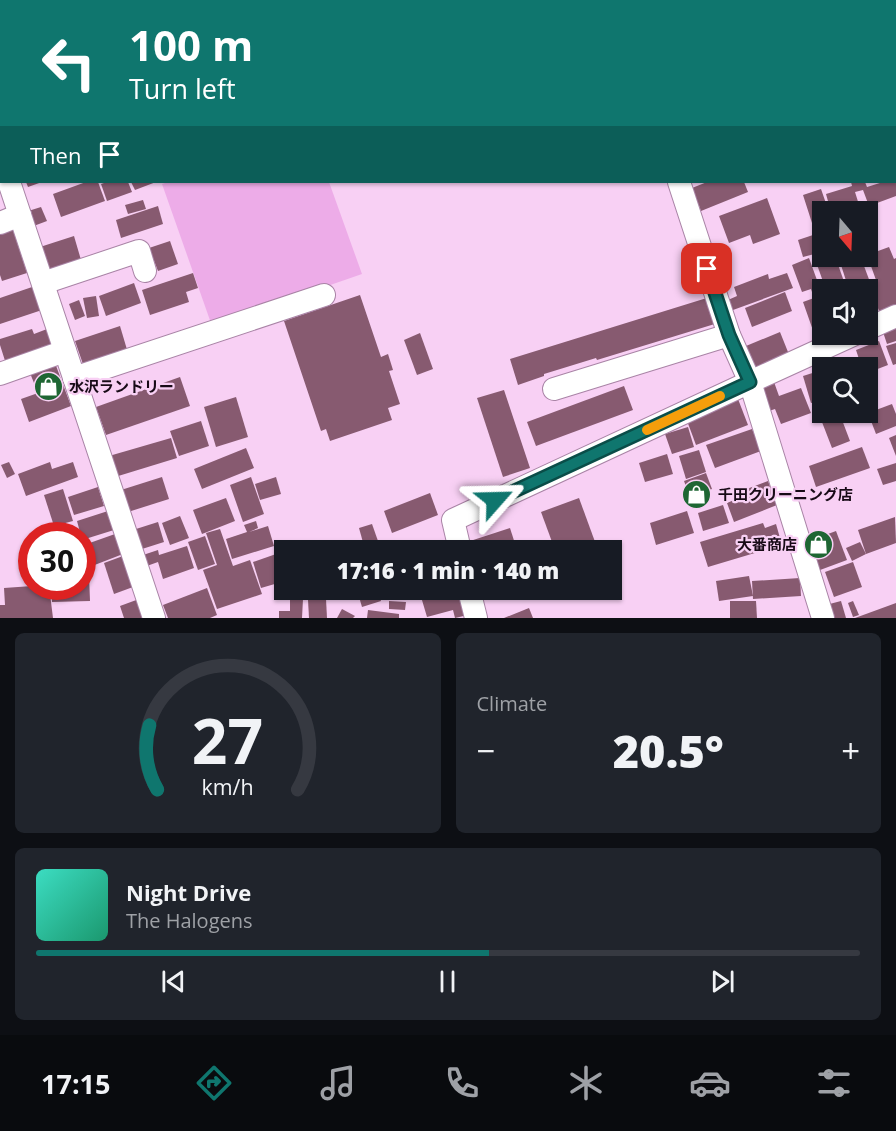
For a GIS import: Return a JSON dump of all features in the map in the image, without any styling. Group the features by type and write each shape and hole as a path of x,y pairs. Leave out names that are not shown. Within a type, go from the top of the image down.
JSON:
{"street":[{"path":"9,183 10,219 43,283 154,618"},
{"path":"679,183 729,335 750,382 824,618"},
{"path":"43,283 139,250 145,272"},
{"path":"74,378 324,295"},
{"path":"878,324 896,316"},
{"path":"554,389 729,335"},
{"path":"458,540 453,520 831,345"},
{"path":"0,374 65,351"},
{"path":"472,600 476,618"}],"shaded area":[{"path":"329,183 362,274 212,326 162,184"}],"building":[{"path":"26,183 39,183 28,187"},
{"path":"83,183 98,183 105,201 61,217 53,194"},
{"path":"128,183 132,192 107,201 101,184"},
{"path":"132,183 153,183 135,190"},
{"path":"704,183 744,183 748,192 701,211 692,188"},
{"path":"851,183 865,183 867,187 880,183 896,183 896,196 878,203 867,201 863,190 855,192 858,201 828,201 826,194 852,186"},
{"path":"821,189 825,201 812,201 812,223 803,195"},
{"path":"767,198 780,234 753,244 750,235 729,243 719,216"},
{"path":"143,200 146,209 128,214 125,205"},
{"path":"158,206 163,224 121,238 116,220"},
{"path":"41,207 47,221 31,227 25,212"},
{"path":"13,230 27,273 2,281 0,234"},
{"path":"812,235 812,255 803,257 798,240"},
{"path":"74,236 81,260 47,271 40,247"},
{"path":"170,241 178,264 158,271 149,248"},
{"path":"889,247 894,259 896,258 896,305 879,311 878,279 876,279 871,267 878,267 878,251"},
{"path":"809,258 817,279 812,279 812,292 811,289 802,292 792,265"},
{"path":"818,267 839,267 843,279 822,279"},
{"path":"842,267 864,267 869,279 845,279"},
{"path":"193,273 198,288 186,292 189,302 150,315 142,290"},
{"path":"787,273 793,288 733,310 728,300 737,296 734,287 768,274 769,279"},
{"path":"134,283 141,303 106,316 99,296"},
{"path":"35,286 42,310 0,324 0,298"},
{"path":"785,292 792,311 752,327 745,308"},
{"path":"360,295 381,357 388,354 393,370 389,371 400,404 388,408 392,420 330,441 326,429 321,431 284,321"},
{"path":"96,296 99,316 87,318 83,298"},
{"path":"710,297 718,323 544,374 544,376 518,385 510,359"},
{"path":"812,299 812,328 803,302"},
{"path":"79,300 85,316 75,320 69,304"},
{"path":"120,326 128,353 84,367 75,341"},
{"path":"896,328 896,341 887,344 883,332"},
{"path":"32,329 34,334 47,329 55,352 7,367 0,339"},
{"path":"780,332 790,357 756,370 746,346"},
{"path":"420,333 433,369 417,375 404,340"},
{"path":"878,341 888,365 878,369 878,357 858,357 856,350 869,345 878,345"},
{"path":"896,343 896,364 893,365 886,346"},
{"path":"55,363 71,406 29,422 21,399 38,393 30,373"},
{"path":"812,373 812,403 811,403 803,376"},
{"path":"180,377 190,406 106,435 96,407"},
{"path":"774,382 779,396 801,388 811,413 781,424 775,409 769,411 760,387"},
{"path":"624,386 633,410 536,446 527,422"},
{"path":"504,390 530,468 503,477 477,398"},
{"path":"236,397 248,437 216,447 204,407"},
{"path":"738,399 748,425 696,445 686,418"},
{"path":"892,404 896,414 896,426 876,434 872,423 878,423 878,409"},
{"path":"201,421 209,446 179,456 170,431"},
{"path":"822,423 843,423 850,441 832,448"},
{"path":"688,427 694,447 672,454 665,434"},
{"path":"752,429 761,451 715,468 706,445"},
{"path":"896,435 896,456 889,438"},
{"path":"171,438 177,458 115,477 109,456"},
{"path":"862,447 870,468 816,487 809,466"},
{"path":"246,448 254,468 202,489 194,469"},
{"path":"699,450 706,472 686,479 679,456"},
{"path":"667,454 673,474 645,482 639,463"},
{"path":"9,462 15,474 7,478 1,465"},
{"path":"50,462 52,469 73,462 78,477 26,496 18,474"},
{"path":"896,463 896,481 883,485 877,469"},
{"path":"706,473 712,489 690,497 684,481"},
{"path":"162,477 169,499 128,512 121,490"},
{"path":"251,477 264,514 243,522 230,485"},
{"path":"276,477 281,494 260,500 255,484"},
{"path":"768,481 777,505 734,522 727,503 746,495 744,490"},
{"path":"98,487 104,506 74,515 68,497"},
{"path":"63,489 73,521 53,522 44,495"},
{"path":"430,493 438,515 392,533 384,511"},
{"path":"226,498 235,521 202,534 193,510"},
{"path":"579,498 594,540 551,540 541,512"},
{"path":"723,505 729,523 703,531 698,513"},
{"path":"108,511 114,530 96,536 96,522 77,521"},
{"path":"687,511 694,533 656,545 650,523"},
{"path":"180,516 189,538 170,545 162,523"},
{"path":"895,517 896,543 866,554 858,530"},
{"path":"256,521 258,528 249,532 268,526 274,546 232,559 226,539 247,532 244,525"},
{"path":"158,522 164,542 142,549 136,529"},
{"path":"763,523 765,528 776,524 782,545 708,567 700,542"},
{"path":"372,524 378,540 362,540 359,528"},
{"path":"510,528 514,540 473,540"},
{"path":"220,529 233,566 250,560 262,594 217,609 203,570 217,565 206,533"},
{"path":"836,531 847,560 812,573 801,544"},
{"path":"115,534 123,554 96,564 96,541"},
{"path":"205,536 215,564 198,570 188,542"},
{"path":"860,542 866,554 852,561 846,548"},
{"path":"187,546 194,568 163,579 158,562 144,567 140,556 158,550 159,555"},
{"path":"274,555 274,584 261,588 253,562"},
{"path":"123,556 133,587 114,594 104,563"},
{"path":"853,562 862,587 834,597 825,572"},
{"path":"749,576 753,596 719,601 716,581"},
{"path":"800,578 801,596 753,599 752,581"},
{"path":"18,587 18,600 51,600 53,618 0,618 0,605 5,605 4,588"},
{"path":"207,588 217,615 210,618 168,618 163,605"},
{"path":"139,599 145,618 124,618 120,606"},
{"path":"52,600 90,600 90,601 52,602"},
{"path":"290,600 303,600 302,618 279,618 279,611 290,611"},
{"path":"308,600 326,600 327,618 309,618"},
{"path":"360,600 381,600 381,601 362,607"},
{"path":"422,600 464,600 468,615 455,618 453,610 427,617"},
{"path":"389,601 406,602 405,610 389,609"},
{"path":"730,601 756,601 757,618 730,618"},
{"path":"841,601 846,618 826,618 822,606"},
{"path":"853,601 859,615 853,617 848,603"},
{"path":"896,603 896,618 855,618"},
{"path":"529,608 533,618 504,618"},
{"path":"342,609 355,616 337,618"},
{"path":"368,610 399,614 399,618 367,618"}],"slow traffic":[{"path":"647,430 720,396"}],"place":[{"name":"水沢ランドリー","path":"48,387"},
{"name":"千田クリーニング店","path":"697,495"},
{"name":"大番商店","path":"818,545"}],"route":[{"path":"495,500 750,382 729,335 707,269"}]}
